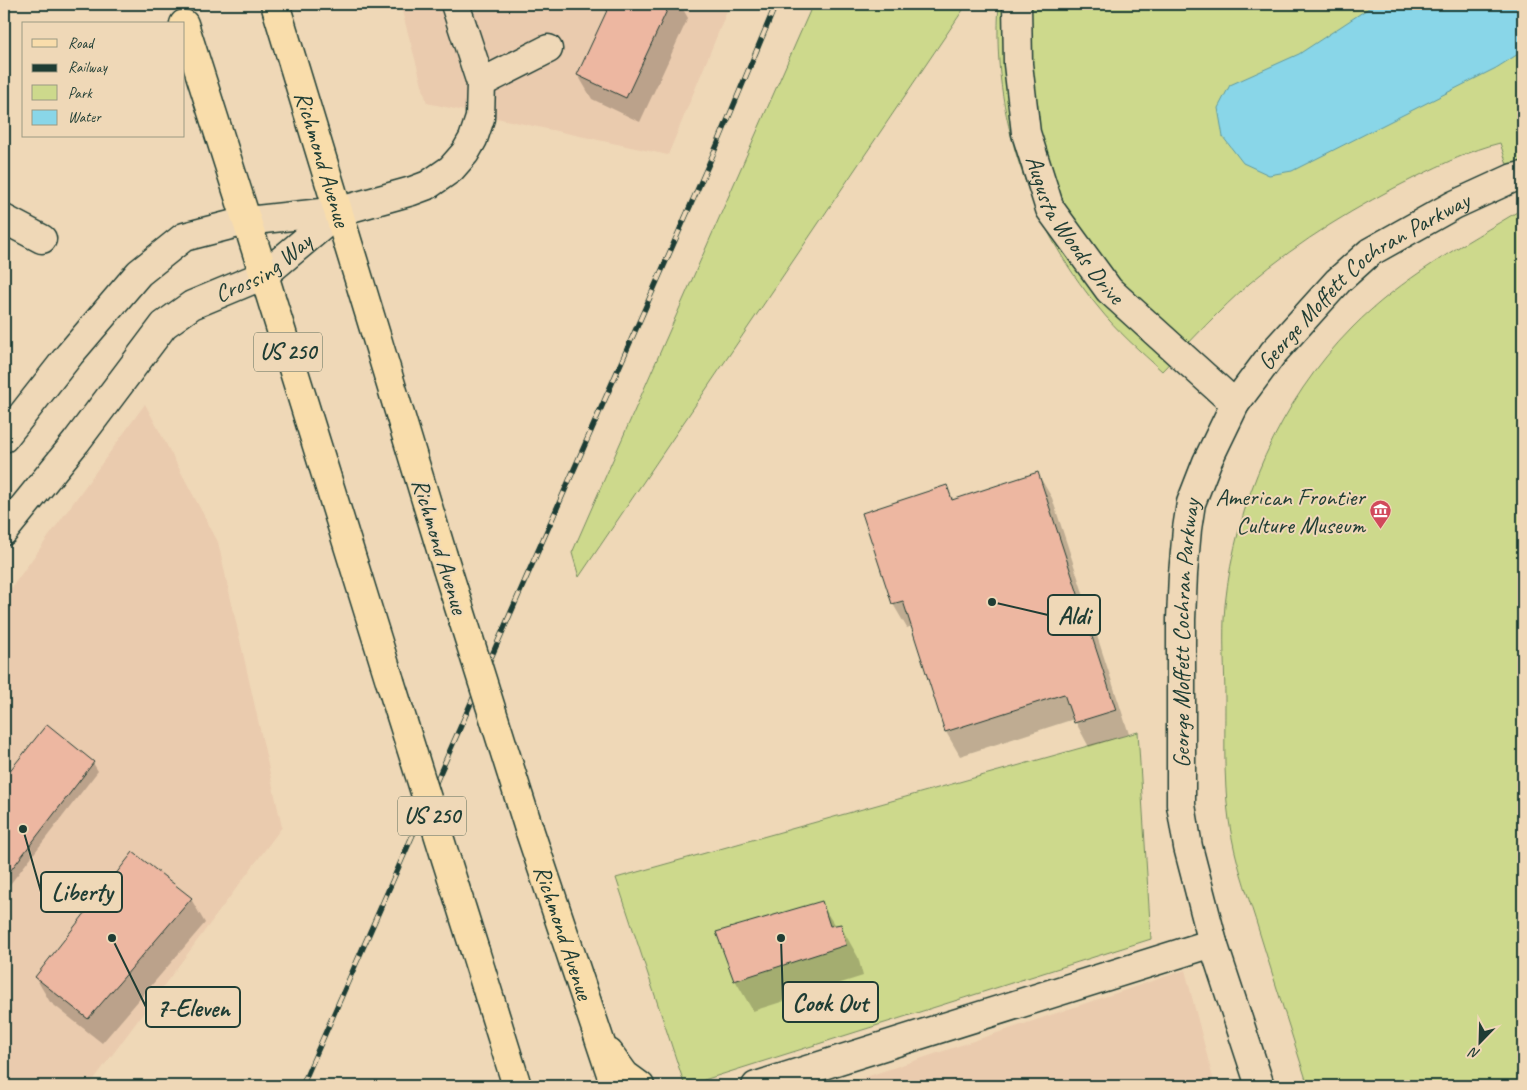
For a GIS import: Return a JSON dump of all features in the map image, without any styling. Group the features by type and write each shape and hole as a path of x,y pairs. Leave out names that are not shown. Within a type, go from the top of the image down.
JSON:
{"main road":[{"name":"US 250","path":"177,4 183,22"},
{"name":"Richmond Avenue","path":"275,4 340,211 442,553 529,829 614,1086"},
{"name":"US 250","path":"185,27 517,1086"},
{"path":"598,1038 625,1075 640,1086"}],"street":[{"path":"340,211 428,185 451,169 466,153 478,129 481,83 456,4"},
{"name":"Augusta Woods Drive","path":"1017,4 1018,64 1026,133 1050,209 1109,290 1235,404"},
{"path":"481,83 548,49"},
{"name":"George Moffett Cochran Parkway","path":"1260,1086 1213,943 1188,847 1181,805 1182,601 1187,529 1191,503 1207,462 1235,404 1273,352 1338,281 1370,252 1454,205 1513,178 1523,176"},
{"name":"Crossing Way","path":"5,440 70,354 139,273 184,237 246,221 340,211"},
{"name":"Crossing Way","path":"4,531 76,442 164,325 192,305 264,275 340,211"},
{"path":"4,219 42,239"},
{"path":"756,1086 1213,943"}],"shaded area":[{"path":"400,4 730,4 668,155 427,103"},
{"path":"145,404 218,542 282,827 89,1086 4,1086 4,598"},
{"path":"1185,970 1215,1086 839,1086"}],"green space":[{"path":"813,4 967,4 579,577 572,553"},
{"name":"American Frontier Culture Museum","path":"999,4 1523,4 1523,1086 1308,1086 1237,862 1229,821 1225,770 1225,605 1239,529 1265,456 1303,388 1326,357 1352,328 1391,293 1433,263 1522,209 1500,143 1468,153 1416,177 1372,200 1309,238 1250,283 1162,371 1121,333 1098,307 1052,240 1034,203 1020,165 1009,126 1001,86 998,45"},
{"path":"1138,732 1151,939 685,1086 616,878"}],"water":[{"path":"1375,4 1523,4 1523,51 1496,68 1292,171 1269,175 1243,163 1223,137 1218,108 1230,85 1299,54"}],"building":[{"path":"610,4 670,4 626,98 577,75"},
{"path":"1038,472 1116,710 1074,723 1064,694 945,732 903,601 892,604 862,513 947,485 952,500"},
{"path":"47,724 94,762 4,879 4,778"},
{"path":"133,852 192,898 88,1019 35,977"},
{"path":"822,901 830,926 841,924 846,945 734,981 716,932"}],"railway":[{"path":"302,1086 718,143 776,4"}],"place":[{"name":"American Frontier Culture Museum","path":"1381,530"},
{"name":"Aldi","path":"992,602"},
{"name":"Liberty","path":"23,829"},
{"name":"7-Eleven","path":"112,938"},
{"name":"Cook Out","path":"781,938"}]}
